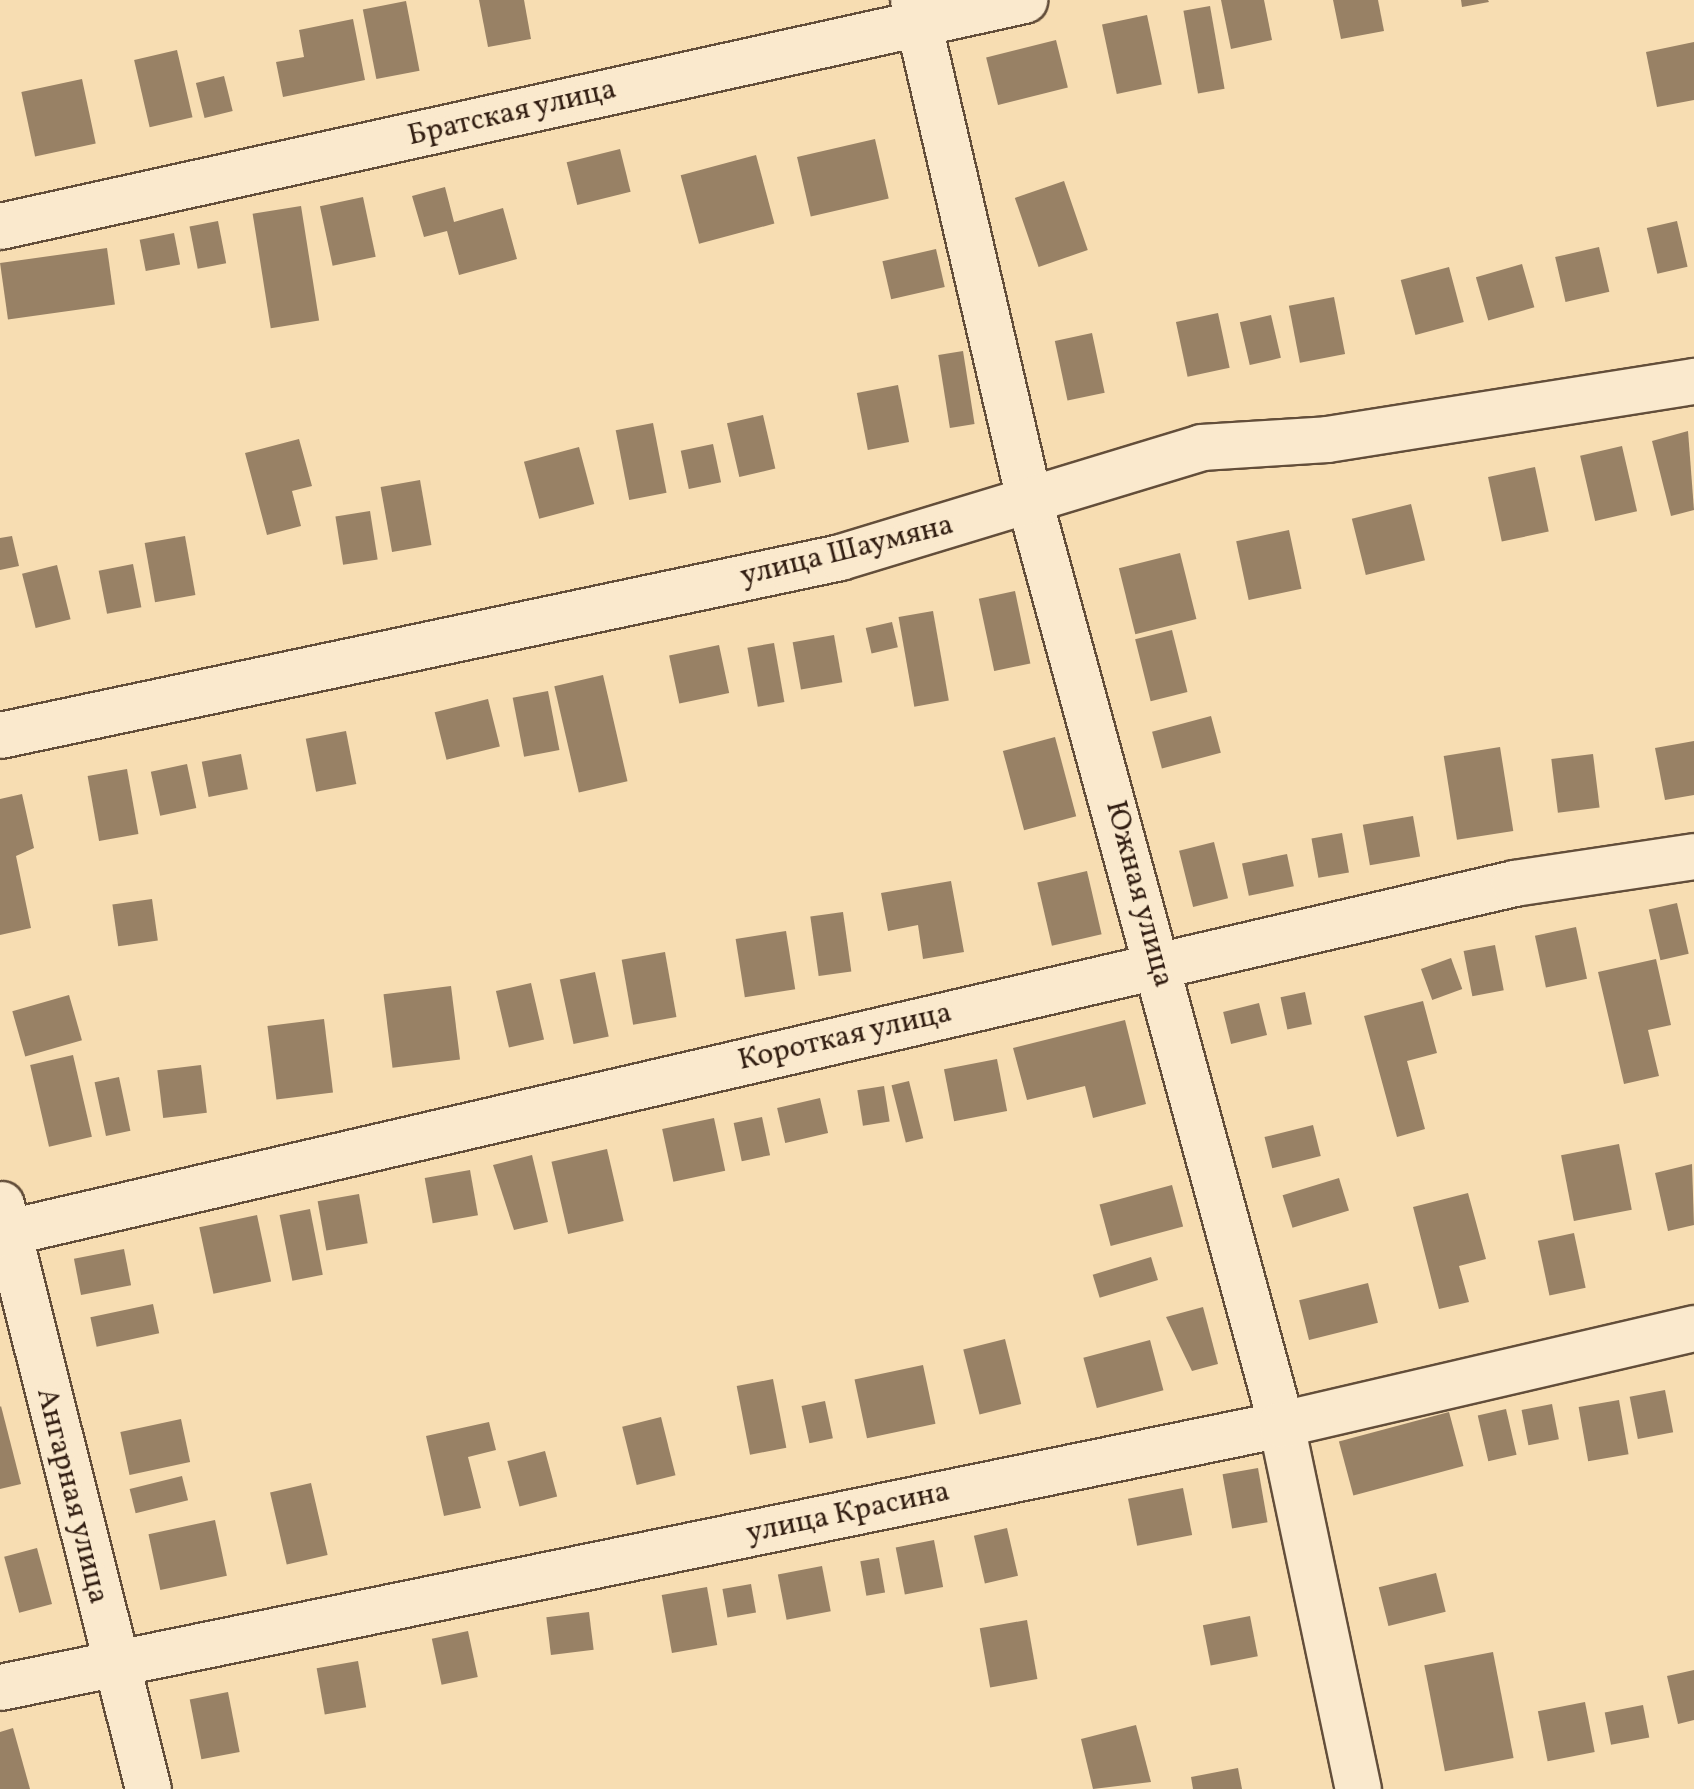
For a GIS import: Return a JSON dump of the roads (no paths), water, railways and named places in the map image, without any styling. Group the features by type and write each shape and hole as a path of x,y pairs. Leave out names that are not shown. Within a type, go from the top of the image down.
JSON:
{"street":[{"name":"Братская улица","path":"0,226 915,11 1024,0"},
{"name":"Южная улица","path":"915,11 1030,504 1159,964 1281,1424 1358,1789"},
{"name":"улица Шаумяна","path":"0,736 840,557 1030,504 1202,447 1328,439 1694,381"},
{"name":"Короткая улица","path":"3,1223 1514,883 1694,856"},
{"name":"Ангарная улица","path":"3,1223 148,1789"},
{"name":"улица Красина","path":"0,1687 1281,1424 1694,1328"}]}
